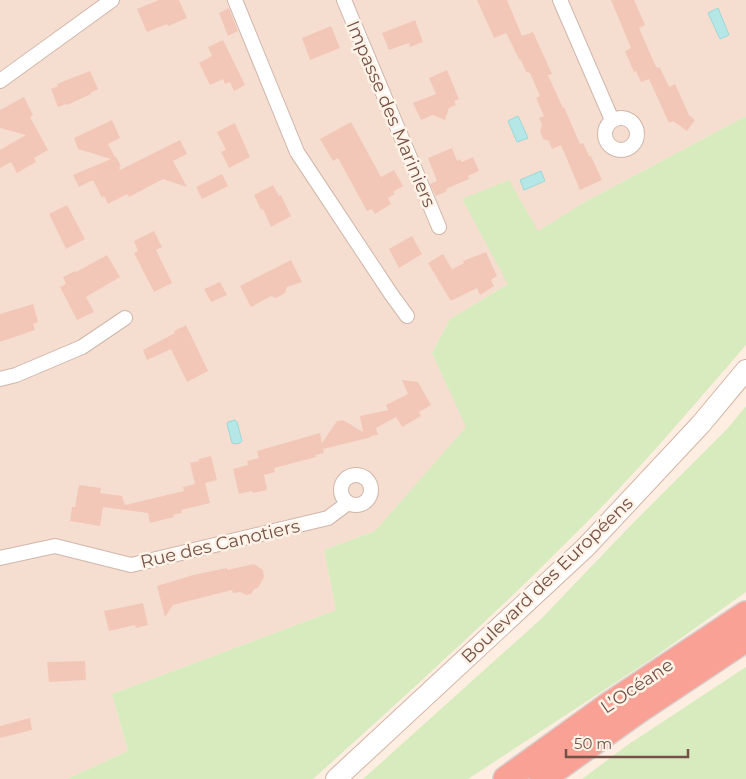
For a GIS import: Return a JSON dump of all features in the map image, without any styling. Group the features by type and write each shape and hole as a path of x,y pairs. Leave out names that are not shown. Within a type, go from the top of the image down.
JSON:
{"highway":[{"name":"L’Océane","path":"506,779 606,707 746,614"},
{"name":"L’Océane","path":"542,779 639,710 746,639"}],"main road":[{"name":"Boulevard des Européens","path":"336,779 586,547 701,424 746,370"},
{"name":"Boulevard des Européens","path":"350,779 653,492 746,386"}],"street":[{"path":"0,81 112,0"},
{"path":"235,0 297,152 407,316"},
{"name":"Impasse des Mariniers","path":"344,0 439,227"},
{"path":"560,0 612,120"},
{"path":"0,379 82,347 125,318"},
{"name":"Rue des Canotiers","path":"0,558 55,546 131,565 328,518 348,503"}],"shaded area":[{"path":"0,0 746,0 746,116 583,203 538,231 508,284 450,319 432,353 467,427 375,531 324,550 336,610 112,694 128,751 67,779 0,779"}],"green space":[{"path":"746,116 746,345 626,481 551,558 450,654 313,779 67,779 128,751 112,694 336,610 324,550 375,531 466,427 432,353 450,319 508,284 462,199 509,180 538,231 583,203"},
{"path":"746,406 746,592 653,658 468,779 363,779 541,619 728,428"},
{"path":"746,667 746,779 582,779 626,746"}],"water":[{"path":"718,8 729,35 720,39 708,13"},
{"path":"518,116 528,138 517,142 508,121"},
{"path":"541,171 545,181 524,190 520,180"},
{"path":"235,420 242,441 235,444 232,443 227,424"}],"building":[{"path":"159,0 179,0 187,18 147,32 137,9"},
{"path":"477,0 507,0 522,36 533,32 552,74 548,75 563,108 580,144 583,143 589,156 591,156 602,180 580,190 561,145 552,149 549,141 543,139 540,131 542,125 539,118 544,116 536,98 540,96 530,73 526,72 506,33 494,38"},
{"path":"611,0 634,0 645,25 639,28 656,67 660,68 669,87 675,84 689,115 695,120 687,131 673,121 669,123 649,79 641,82 636,71 634,72 625,51 631,48"},
{"path":"229,8 238,31 228,36 219,13"},
{"path":"415,20 423,42 410,47 409,43 389,50 382,33"},
{"path":"331,26 340,48 310,60 302,38"},
{"path":"223,40 245,85 234,91 230,82 225,84 223,79 210,85 199,63 212,56 208,47"},
{"path":"447,70 459,99 454,101 456,105 449,108 445,120 433,115 421,120 413,103 436,94 429,78"},
{"path":"90,71 98,89 67,105 58,107 51,89 58,86 57,84"},
{"path":"24,97 33,115 30,117 48,150 34,158 36,162 17,173 11,162 0,168 0,150 26,135 0,128 0,110"},
{"path":"112,120 120,138 108,144 121,166 119,167 120,170 180,140 187,154 173,161 187,187 163,179 129,197 127,194 108,204 104,196 102,198 93,180 79,187 73,175 111,159 78,149 74,138"},
{"path":"351,122 381,177 394,170 403,186 393,192 395,194 388,198 391,204 375,214 372,209 367,211 338,158 333,161 320,139"},
{"path":"235,123 250,157 229,168 221,152 226,150 217,132"},
{"path":"452,148 457,161 460,159 462,162 473,157 479,171 468,176 469,179 446,189 447,191 436,196 430,184 437,181 428,158"},
{"path":"222,174 228,186 202,199 196,187"},
{"path":"273,185 279,196 281,195 291,216 271,227 254,195"},
{"path":"67,205 85,239 66,249 49,214"},
{"path":"154,231 162,247 156,250 172,283 154,292 134,253 138,251 134,241"},
{"path":"412,236 422,254 399,268 389,249"},
{"path":"486,252 497,276 491,280 494,286 480,295 477,288 451,301 428,263 443,254 452,269 464,263 463,261"},
{"path":"107,255 120,277 86,297 94,312 77,320 60,287 66,284 63,277"},
{"path":"291,260 302,282 287,287 285,293 276,298 271,296 251,307 240,286"},
{"path":"220,282 227,295 211,302 204,289"},
{"path":"33,304 38,322 33,324 35,330 0,342 0,314"},
{"path":"186,325 208,371 187,382 171,349 147,360 143,350"},
{"path":"402,380 418,382 431,405 419,412 421,416 402,427 396,417 376,428 378,435 323,449 324,453 315,455 316,457 274,468 275,472 264,475 267,490 239,494 233,469 248,465 247,461 259,458 257,451 320,433 322,443 337,421 343,420 363,432 360,416 388,410 386,405 408,394"},
{"path":"211,456 217,480 205,483 210,503 181,510 182,513 173,515 174,517 150,523 148,513 103,507 100,526 70,521 79,485 101,488 100,493 122,496 125,505 184,491 183,487 195,484 190,463"},
{"path":"254,564 263,570 264,577 258,588 254,589 251,594 233,593 232,590 173,605 165,617 157,586 193,575"},
{"path":"143,603 148,625 136,628 135,625 109,631 104,611"},
{"path":"85,661 86,680 49,682 47,662"},
{"path":"30,718 32,730 0,738 0,726"}]}
